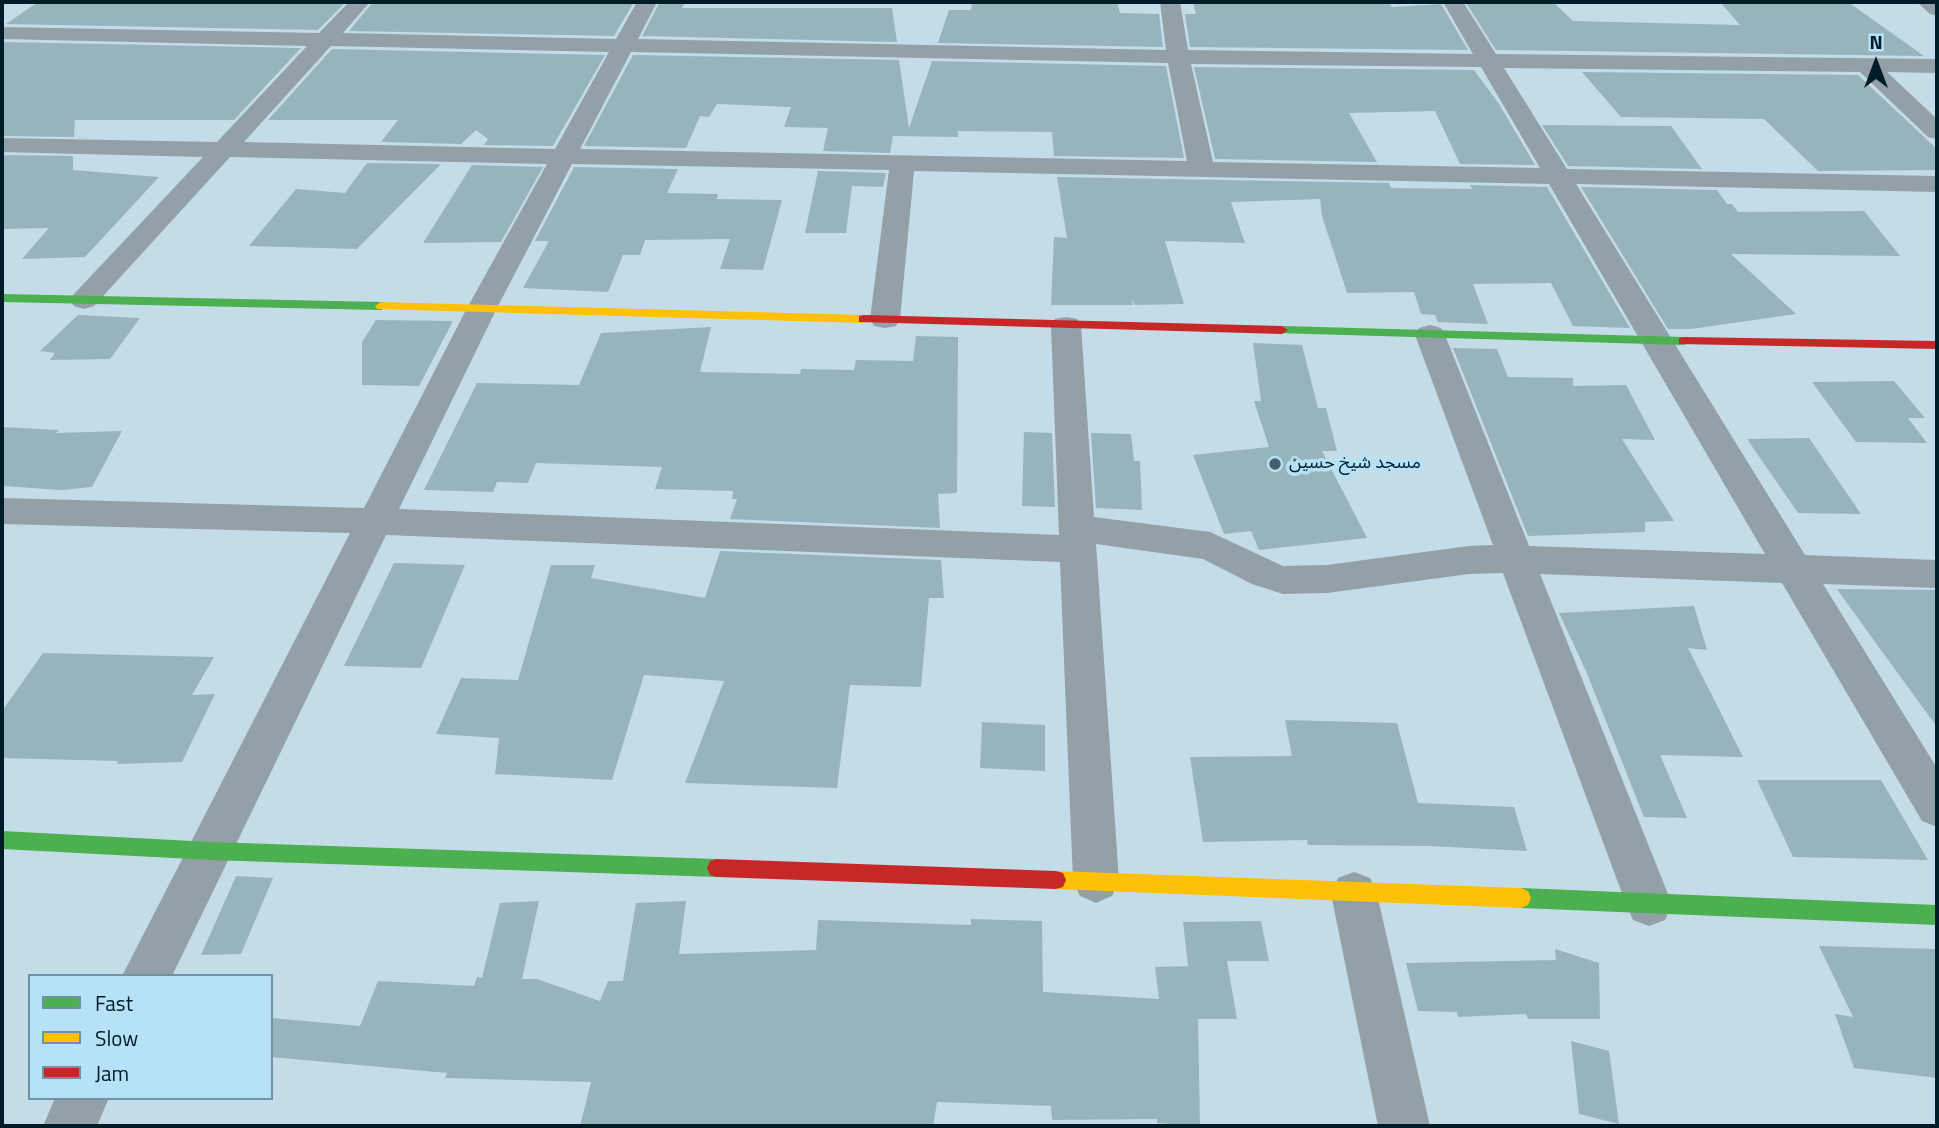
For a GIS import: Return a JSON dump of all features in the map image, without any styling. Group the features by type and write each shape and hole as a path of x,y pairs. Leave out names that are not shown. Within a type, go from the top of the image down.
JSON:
{"street":[{"path":"84,300 360,2"},
{"path":"147,974 211,852 482,308 647,2"},
{"path":"1170,2 1178,57 1202,170"},
{"path":"1453,2 1937,807"},
{"path":"1927,2 1937,9"},
{"path":"2,33 1178,57 1937,66"},
{"path":"1865,64 1937,132"},
{"path":"2,145 1937,184"},
{"path":"885,319 902,164"},
{"path":"2,298 482,308 1658,341 1937,345"},
{"path":"1066,326 1096,881"},
{"path":"1430,335 1649,904"},
{"path":"2,511 1077,539 1210,546 1265,574 1283,580 1328,579 1457,561 1514,559 1937,575"},
{"path":"2,841 211,852 1096,881 1354,894 1937,915"},
{"path":"1354,894 1404,1126"},
{"path":"69,1126 82,1100"}],"building":[{"path":"38,2 346,2 318,30 6,24"},
{"path":"373,2 634,2 614,36 349,31"},
{"path":"660,2 685,2 682,8 892,8 897,42 642,36"},
{"path":"1117,2 1120,13 1159,14 1163,47 938,43 949,10 971,10 972,3"},
{"path":"1193,2 1389,2 1392,7 1441,4 1468,50 1190,47 1185,14 1196,14"},
{"path":"1553,2 1573,21 1740,25 1720,2 1848,2 1924,56 1496,50 1466,3"},
{"path":"2,42 301,48 234,120 75,120 74,137 2,136"},
{"path":"332,49 605,55 553,146 484,145 488,139 476,130 461,144 381,142 398,120 268,120"},
{"path":"633,55 899,60 909,128 932,61 1166,66 1184,158 1054,156 1052,132 958,131 958,137 893,136 890,153 823,151 828,128 784,127 791,107 717,104 709,117 700,116 686,148 584,146"},
{"path":"1194,67 1474,70 1499,104 1535,165 1460,164 1435,111 1349,113 1377,162 1215,159"},
{"path":"1582,72 1858,75 1937,149 1937,170 1818,171 1764,119 1621,117"},
{"path":"1542,125 1671,126 1702,169 1568,166"},
{"path":"2,155 73,156 73,170 159,177 85,257 22,259 49,228 2,229"},
{"path":"367,163 441,164 357,249 249,246 296,189 345,193"},
{"path":"472,165 543,167 501,242 423,243"},
{"path":"574,167 678,169 667,193 718,194 717,199 782,200 763,270 720,269 730,239 645,240 640,255 623,255 608,292 523,288 549,241 535,241"},
{"path":"818,171 886,173 883,187 852,186 846,233 805,233"},
{"path":"1057,177 1389,183 1391,188 1472,189 1470,185 1547,187 1630,328 1573,326 1551,283 1473,284 1488,324 1438,322 1435,315 1421,314 1414,292 1347,293 1322,216 1320,199 1231,202 1245,243 1165,241 1184,304 1135,305 1132,299 1133,305 1051,305 1054,237 1067,238"},
{"path":"1581,187 1717,190 1727,204 1732,204 1738,212 1864,211 1900,256 1731,254 1796,314 1691,329 1668,329"},
{"path":"78,315 140,318 110,359 50,360 55,353 40,351"},
{"path":"376,320 453,321 419,386 362,385 362,342"},
{"path":"711,327 700,372 800,374 801,369 854,370 856,360 913,361 916,336 958,337 957,493 938,494 940,528 730,519 737,499 732,499 733,491 655,489 662,467 536,463 528,483 497,482 493,492 424,490 477,383 579,385 601,333"},
{"path":"1253,343 1302,345 1318,408 1326,408 1337,451 1322,451 1367,538 1259,550 1251,531 1224,534 1193,455 1269,447 1254,401 1261,401"},
{"path":"1453,348 1497,349 1508,377 1573,378 1573,386 1626,385 1655,440 1622,439 1674,521 1645,522 1645,532 1528,536"},
{"path":"1894,381 1925,418 1908,418 1927,443 1856,442 1812,382"},
{"path":"2,427 59,430 56,433 122,431 92,487 62,490 2,486"},
{"path":"1024,432 1052,433 1055,507 1022,506"},
{"path":"1091,433 1131,434 1134,461 1140,461 1142,510 1096,508"},
{"path":"1809,438 1861,514 1798,513 1747,439"},
{"path":"720,551 941,560 944,598 929,598 921,687 850,685 837,788 685,783 724,681 644,675 612,780 495,774 499,738 436,734 461,678 518,680 551,565 595,565 591,578 705,598"},
{"path":"394,563 465,565 421,668 344,666"},
{"path":"1837,589 1937,590 1937,727 1875,642"},
{"path":"1694,606 1707,650 1688,648 1743,757 1660,755 1687,818 1644,817 1586,671 1559,613"},
{"path":"43,653 214,657 192,695 215,694 182,762 117,764 118,761 2,758 2,711"},
{"path":"1285,720 1397,723 1418,803 1514,807 1527,851 1429,846 1308,845 1307,840 1203,842 1190,757 1292,756"},
{"path":"982,722 1045,725 1045,771 980,768"},
{"path":"1757,780 1881,780 1928,860 1793,857"},
{"path":"236,876 273,878 241,954 201,955"},
{"path":"539,901 522,979 537,979 600,1001 608,981 623,981 636,903 686,901 679,954 816,950 818,920 971,925 971,919 1042,921 1043,992 1159,999 1155,967 1188,966 1183,922 1261,921 1269,961 1227,961 1237,1019 1198,1019 1200,1126 1157,1123 1157,1119 1052,1120 1051,1106 937,1102 933,1126 580,1126 591,1082 445,1078 447,1073 273,1057 273,1018 360,1026 378,981 474,986 477,977 482,978 500,903"},
{"path":"1819,946 1937,949 1937,1078 1854,1068 1835,1014 1853,1017"},
{"path":"1555,949 1599,963 1600,1019 1528,1019 1526,1014 1458,1017 1457,1012 1418,1011 1406,963 1556,960"},
{"path":"1571,1041 1609,1051 1619,1124 1579,1114"}],"traffic: fast":[{"path":"2,298 381,306"},
{"path":"1282,330 1684,341"},
{"path":"2,840 211,851 717,868"},
{"path":"1521,898 1937,915"}],"traffic: slow":[{"path":"381,306 864,319"},
{"path":"1056,880 1521,898"}],"traffic: jam":[{"path":"864,319 1282,330"},
{"path":"1684,341 1937,345"},
{"path":"717,868 1056,880"}],"place":[{"name":"مسجد شيخ حسين","path":"1275,464"}]}
